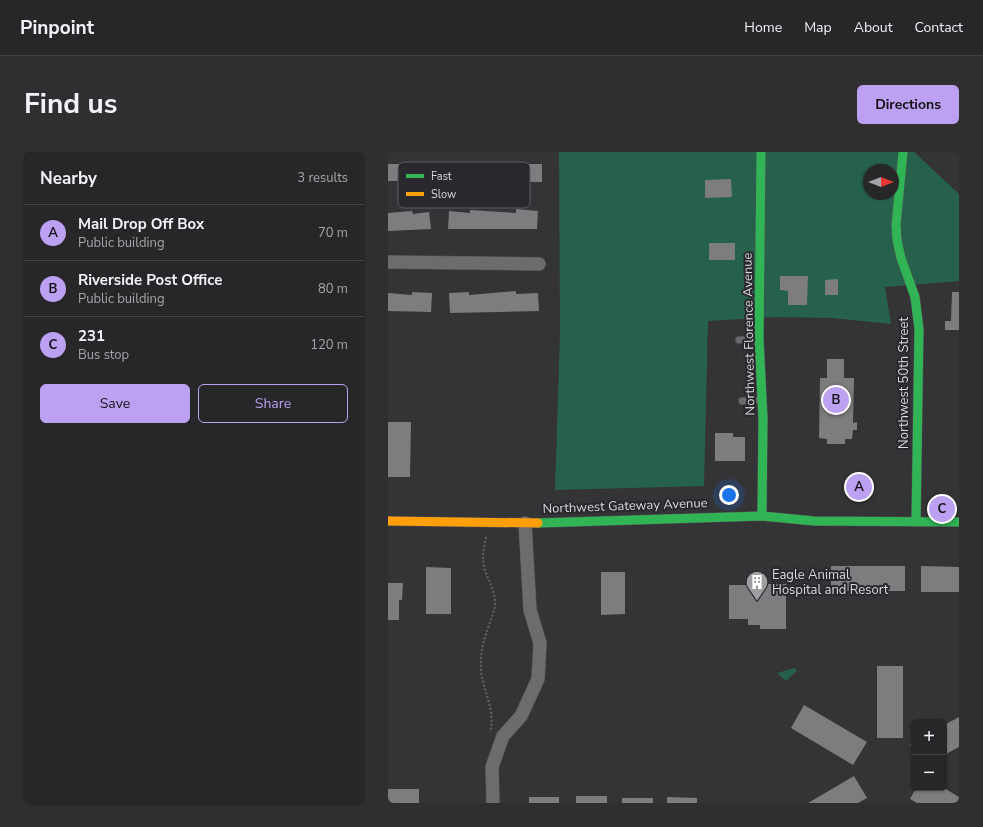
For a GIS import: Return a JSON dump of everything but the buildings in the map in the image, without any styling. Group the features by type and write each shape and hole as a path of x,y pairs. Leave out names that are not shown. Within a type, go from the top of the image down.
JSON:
{"street":[{"name":"Northwest Florence Avenue","path":"762,152 760,339 763,400 762,516"},
{"name":"Northwest 50th Street","path":"903,152 897,203 897,240 901,258 915,297 919,329 916,522"},
{"path":"388,262 539,264"},
{"name":"Northwest Gateway Avenue","path":"388,521 525,522 762,516 814,521 959,522"},
{"path":"493,803 492,767 503,736 521,716 538,679 540,643 530,610 525,522"}],"lane":[{"path":"739,340 760,339"},
{"path":"742,400 763,400"}],"path":[{"path":"486,536 483,555 484,566 495,601 494,612 481,652 482,679 492,720 490,734"}],"green space":[{"path":"559,152 914,152 959,194 959,281 885,287 891,324 832,318 777,317 708,321 704,486 555,490 560,333"},
{"path":"795,668 797,671 786,681 777,673"}],"traffic: fast":[{"path":"761,152 759,339 763,418 762,516"},
{"path":"903,152 896,225 897,240 901,258 915,297 919,329 916,522"},
{"path":"538,523 762,516 814,521 959,522"}],"traffic: slow":[{"path":"388,521 538,523"}],"place":[{"name":"Riverside Post Office","path":"836,400"},
{"name":"Mail Drop Off Box","path":"859,487"},
{"name":"231","path":"942,509"},
{"name":"Eagle Animal Hospital and Resort","path":"757,602"}]}
